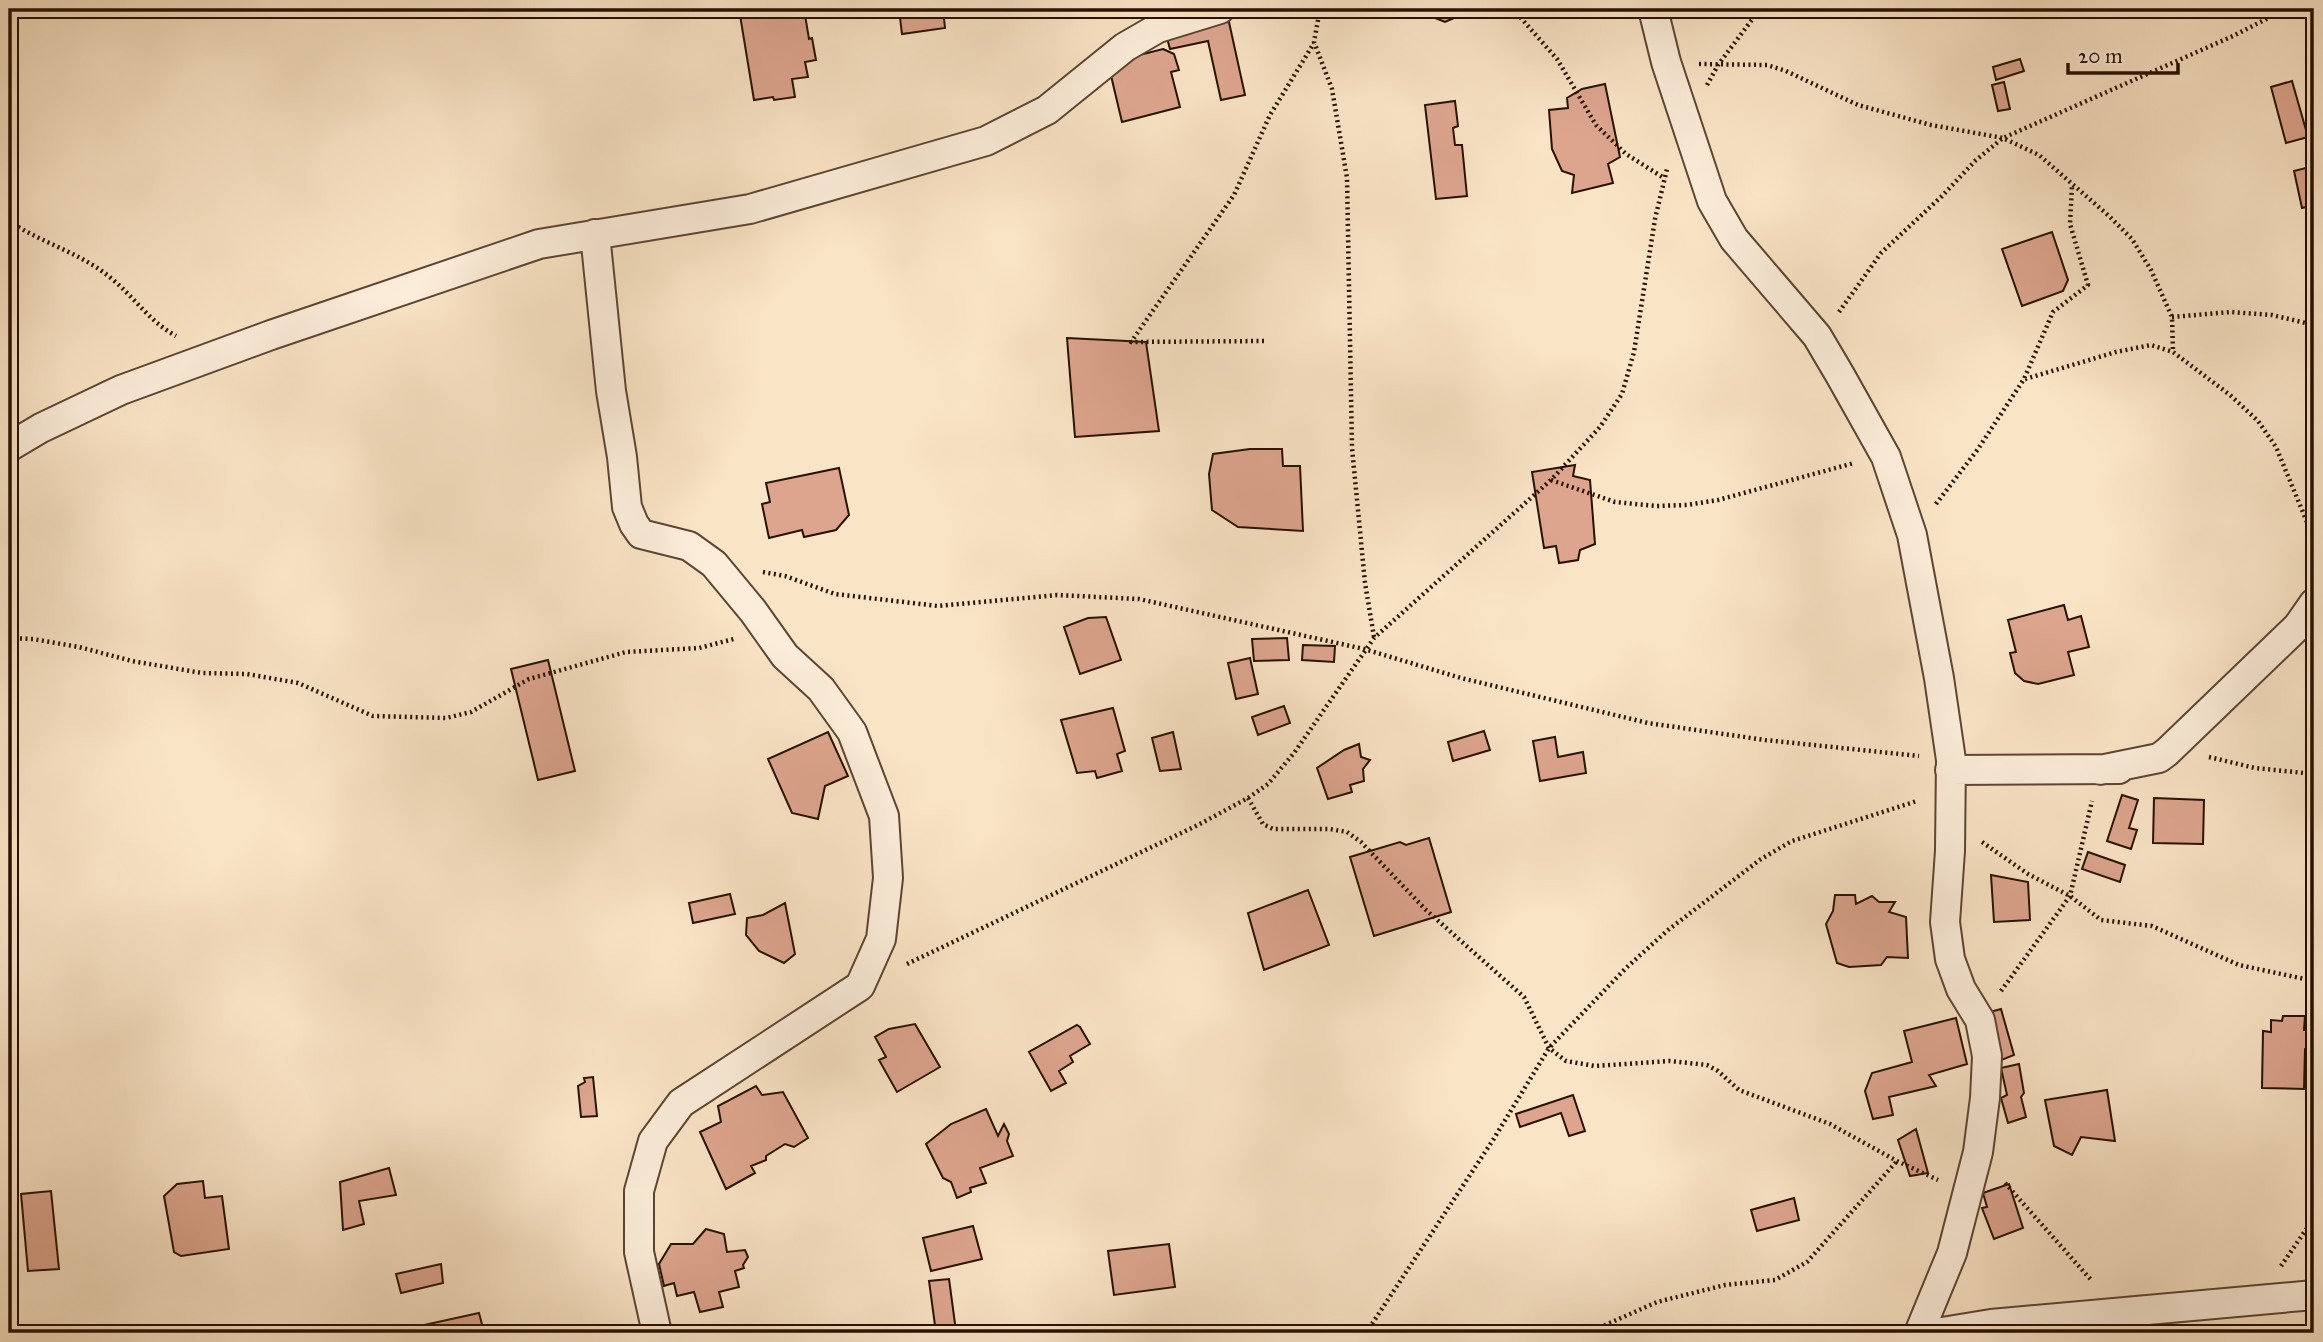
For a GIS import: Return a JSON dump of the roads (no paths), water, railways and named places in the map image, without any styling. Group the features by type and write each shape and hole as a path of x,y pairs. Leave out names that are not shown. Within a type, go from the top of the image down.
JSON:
{"street":[{"path":"9,447 40,428 121,390 214,355 540,244 750,209 986,141 1047,110 1125,47 1158,28 1220,9"},
{"path":"1653,9 1666,62 1712,201 1734,239 1817,336 1886,457 1912,535 1939,678 1950,783 1945,922 1950,959 1961,989 1980,1020 1987,1056 1978,1152 1952,1253 1919,1333"},
{"path":"595,234 611,391 627,507 634,524 641,534 689,547 714,564 785,656 821,689 852,732 884,816 888,878 881,939 860,986 681,1103 653,1141 639,1191 639,1252 657,1333"},
{"path":"1950,783 2100,770 2159,758 2298,626 2314,603"},
{"path":"1936,1333 1991,1324 2314,1295"}]}
